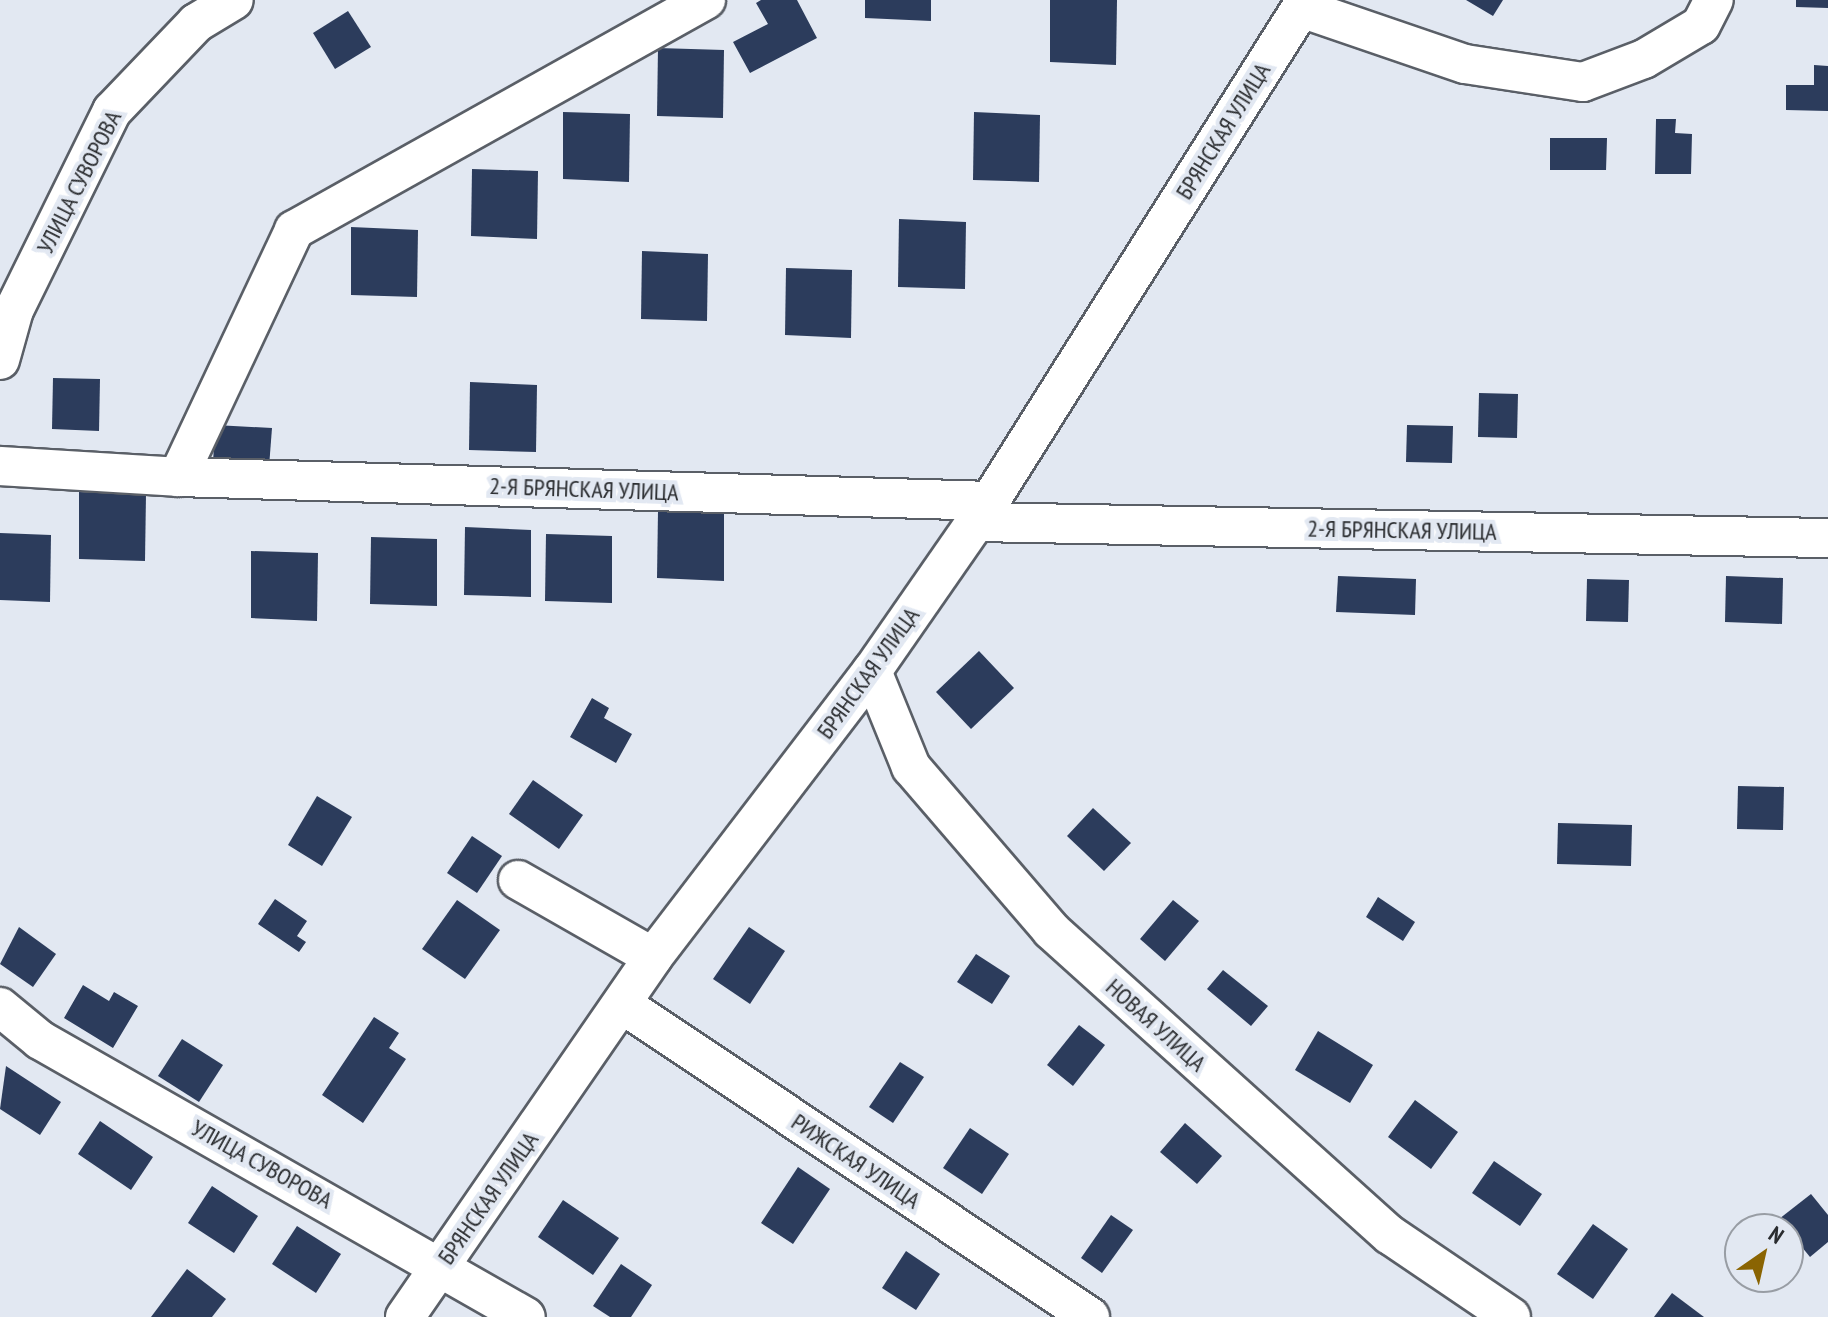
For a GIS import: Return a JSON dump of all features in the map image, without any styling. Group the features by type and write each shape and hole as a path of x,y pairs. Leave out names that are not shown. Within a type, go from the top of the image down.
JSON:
{"street":[{"name":"УЛИЦА СУВОРОВА","path":"0,360 14,310 112,111 196,23 234,0"},
{"path":"178,477 294,230 706,0"},
{"name":"БРЯНСКАЯ УЛИЦА","path":"405,1317 653,957 872,671 983,511 1303,4 1465,64 1583,82 1644,59 1701,25 1714,0"},
{"name":"2-Я БРЯНСКАЯ УЛИЦА","path":"0,466 178,477 983,511 1828,538"},
{"name":"НОВАЯ УЛИЦА","path":"872,671 911,767 1051,930 1390,1235 1511,1317"},
{"path":"518,880 653,957"},
{"name":"РИЖСКАЯ УЛИЦА","path":"622,1004 1090,1317"},
{"name":"УЛИЦА СУВОРОВА","path":"0,1007 40,1040 441,1265 526,1317"}],"building":[{"path":"761,0 797,0 817,38 750,73 733,42 768,24 756,3"},
{"path":"865,0 931,0 931,21 865,18"},
{"path":"1050,0 1117,0 1116,65 1050,62"},
{"path":"1466,0 1503,0 1493,16"},
{"path":"1796,0 1828,0 1828,8 1796,7"},
{"path":"348,11 371,47 335,69 313,33"},
{"path":"658,48 724,50 723,118 657,116"},
{"path":"1814,65 1828,66 1828,111 1786,110 1786,85 1814,85"},
{"path":"563,112 630,114 629,182 563,179"},
{"path":"974,112 1040,115 1039,182 973,180"},
{"path":"1656,119 1676,119 1675,133 1692,134 1691,174 1655,174"},
{"path":"1550,138 1607,138 1606,170 1550,170"},
{"path":"472,169 538,171 537,239 471,236"},
{"path":"899,219 966,222 965,289 898,287"},
{"path":"351,227 418,230 417,297 351,295"},
{"path":"642,251 708,254 707,321 641,319"},
{"path":"786,268 852,270 851,338 785,335"},
{"path":"53,378 100,379 99,431 52,429"},
{"path":"470,382 537,385 536,452 469,450"},
{"path":"1479,393 1518,394 1517,438 1478,437"},
{"path":"215,425 272,428 269,467 213,463"},
{"path":"1407,425 1453,426 1452,463 1406,462"},
{"path":"79,492 146,494 145,561 79,559"},
{"path":"658,511 724,513 724,581 657,578"},
{"path":"465,527 531,530 531,597 464,595"},
{"path":"0,533 51,535 50,602 0,600"},
{"path":"546,534 612,536 612,603 545,601"},
{"path":"371,537 437,539 437,606 370,604"},
{"path":"251,551 318,553 317,621 251,618"},
{"path":"1338,576 1416,579 1415,615 1336,612"},
{"path":"1726,576 1783,578 1782,624 1725,622"},
{"path":"1587,579 1629,580 1628,622 1586,621"},
{"path":"979,651 1014,688 971,729 936,692"},
{"path":"592,698 609,708 604,718 632,734 616,763 570,737"},
{"path":"533,780 583,815 559,849 509,814"},
{"path":"1738,786 1784,787 1783,830 1737,829"},
{"path":"317,796 352,817 322,866 288,845"},
{"path":"1093,808 1131,843 1104,871 1067,836"},
{"path":"1558,823 1632,825 1631,866 1557,864"},
{"path":"472,836 502,856 477,893 447,873"},
{"path":"1378,897 1415,922 1403,941 1366,917"},
{"path":"275,899 307,921 297,936 306,942 299,952 258,924"},
{"path":"457,900 500,930 465,979 422,949"},
{"path":"1173,900 1199,921 1165,961 1140,939"},
{"path":"19,927 56,954 33,987 0,964"},
{"path":"749,927 785,951 750,1004 713,979"},
{"path":"976,954 1010,976 992,1004 957,982"},
{"path":"1223,970 1268,1006 1251,1026 1207,989"},
{"path":"83,985 109,1001 114,992 138,1006 113,1048 64,1018"},
{"path":"374,1017 399,1033 389,1048 406,1059 363,1123 322,1095"},
{"path":"1079,1025 1105,1045 1073,1086 1047,1065"},
{"path":"1318,1031 1373,1065 1350,1103 1295,1070"},
{"path":"182,1039 223,1065 199,1102 158,1076"},
{"path":"900,1062 924,1077 893,1123 869,1107"},
{"path":"6,1066 61,1102 40,1135 0,1109"},
{"path":"1415,1100 1458,1132 1431,1169 1388,1137"},
{"path":"100,1121 153,1157 131,1190 78,1154"},
{"path":"1185,1123 1222,1156 1197,1184 1160,1152"},
{"path":"970,1128 1009,1154 982,1194 943,1168"},
{"path":"1494,1161 1542,1194 1520,1226 1472,1193"},
{"path":"798,1167 830,1189 793,1244 761,1223"},
{"path":"212,1186 258,1216 234,1253 188,1223"},
{"path":"1811,1194 1828,1215 1828,1242 1810,1257 1804,1250 1804,1213 1787,1213"},
{"path":"563,1200 619,1238 593,1275 538,1237"},
{"path":"1111,1215 1133,1230 1102,1273 1081,1258"},
{"path":"1593,1224 1628,1249 1593,1299 1557,1274"},
{"path":"297,1226 341,1254 316,1293 272,1264"},
{"path":"906,1251 940,1274 916,1310 882,1288"},
{"path":"621,1264 652,1285 631,1317 610,1317 593,1306"},
{"path":"187,1269 226,1299 212,1317 151,1317"},
{"path":"1672,1293 1704,1317 1654,1317"}]}
